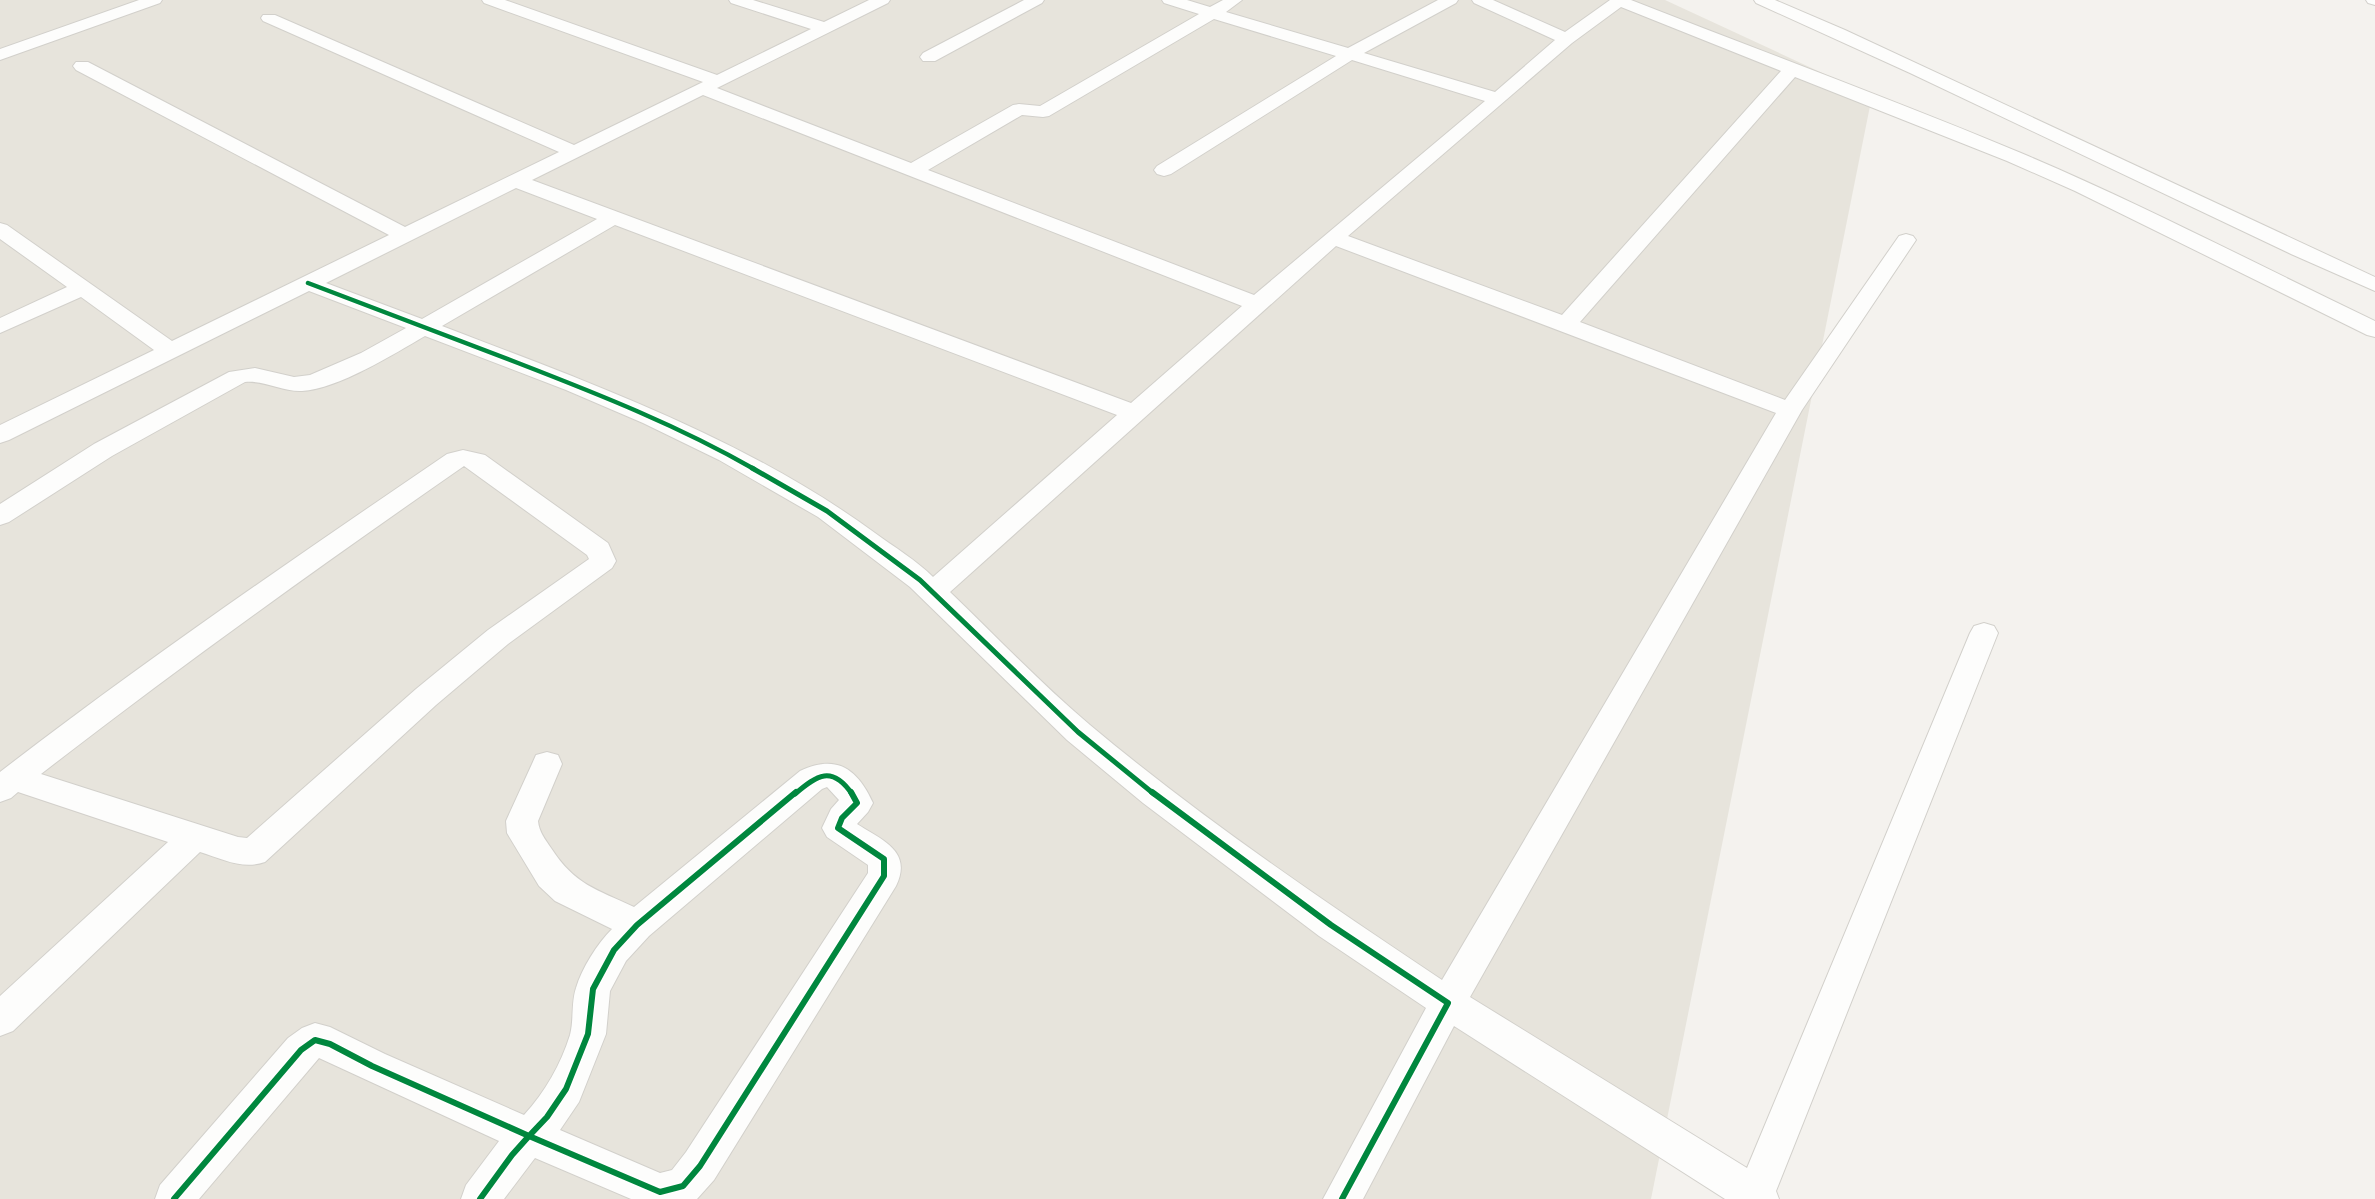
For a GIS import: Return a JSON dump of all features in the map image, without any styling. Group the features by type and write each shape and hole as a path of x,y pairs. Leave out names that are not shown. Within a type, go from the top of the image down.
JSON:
{"street":[{"path":"0,55 154,0"},
{"path":"490,0 710,85 912,171 1257,304"},
{"path":"737,0 825,28"},
{"path":"0,434 882,0"},
{"path":"929,57 1036,0"},
{"path":"1170,0 1498,99"},
{"path":"912,171 1019,109 1043,112 1234,0"},
{"path":"1164,170 1397,26 1450,0"},
{"path":"1480,0 1566,39"},
{"path":"933,592 1257,304 1566,39 1620,0 1978,142 2073,183 2375,330"},
{"path":"1762,0 1882,53 2232,220 2375,285"},
{"path":"269,18 575,152"},
{"path":"82,66 405,235"},
{"path":"1566,324 1793,68"},
{"path":"515,181 1135,412"},
{"path":"0,516 103,450 236,377 250,373 294,385 316,381 351,366 424,327 613,218"},
{"path":"0,229 171,351"},
{"path":"1334,238 1790,410"},
{"path":"1342,1199 1448,1003 1790,410 1906,240"},
{"path":"308,283 574,385 728,454 827,511 889,555 933,592 1078,732 1154,794 1331,925 1448,1003 1758,1197 1984,633"},
{"path":"0,326 83,288"},
{"path":"463,458 476,461 599,550 603,561 598,566 498,637 426,697 330,786 300,810 254,852 246,853 196,836 7,783 143,679 279,581 456,460 463,458"},
{"path":"547,764 522,821 523,833 551,876 567,891 637,925"},
{"path":"174,1199 291,1061 308,1043 315,1040 330,1044 372,1066 529,1136 660,1192 683,1186 700,1166 884,876 884,859 838,828 842,818 857,803 836,776 819,776 811,780 637,925 614,950 593,989 588,1034 566,1089 547,1117 529,1136 480,1199"},
{"path":"0,1019 196,836"}],"shaded area":[{"path":"0,0 1665,0 1872,96 1651,1199 0,1199"}],"cycle path":[{"path":"308,283 574,385 651,418 728,454 827,511 920,580 1078,732 1154,794 1331,925 1448,1003 1342,1199"},
{"path":"174,1199 301,1050 315,1040 330,1044 372,1066 529,1136 660,1192 683,1186 700,1166 884,876 884,859 838,828 842,818 857,803 850,790 842,782 834,776 828,775 811,780 637,925 614,950 593,989 588,1034 566,1089 547,1117 512,1155 480,1199"}]}
